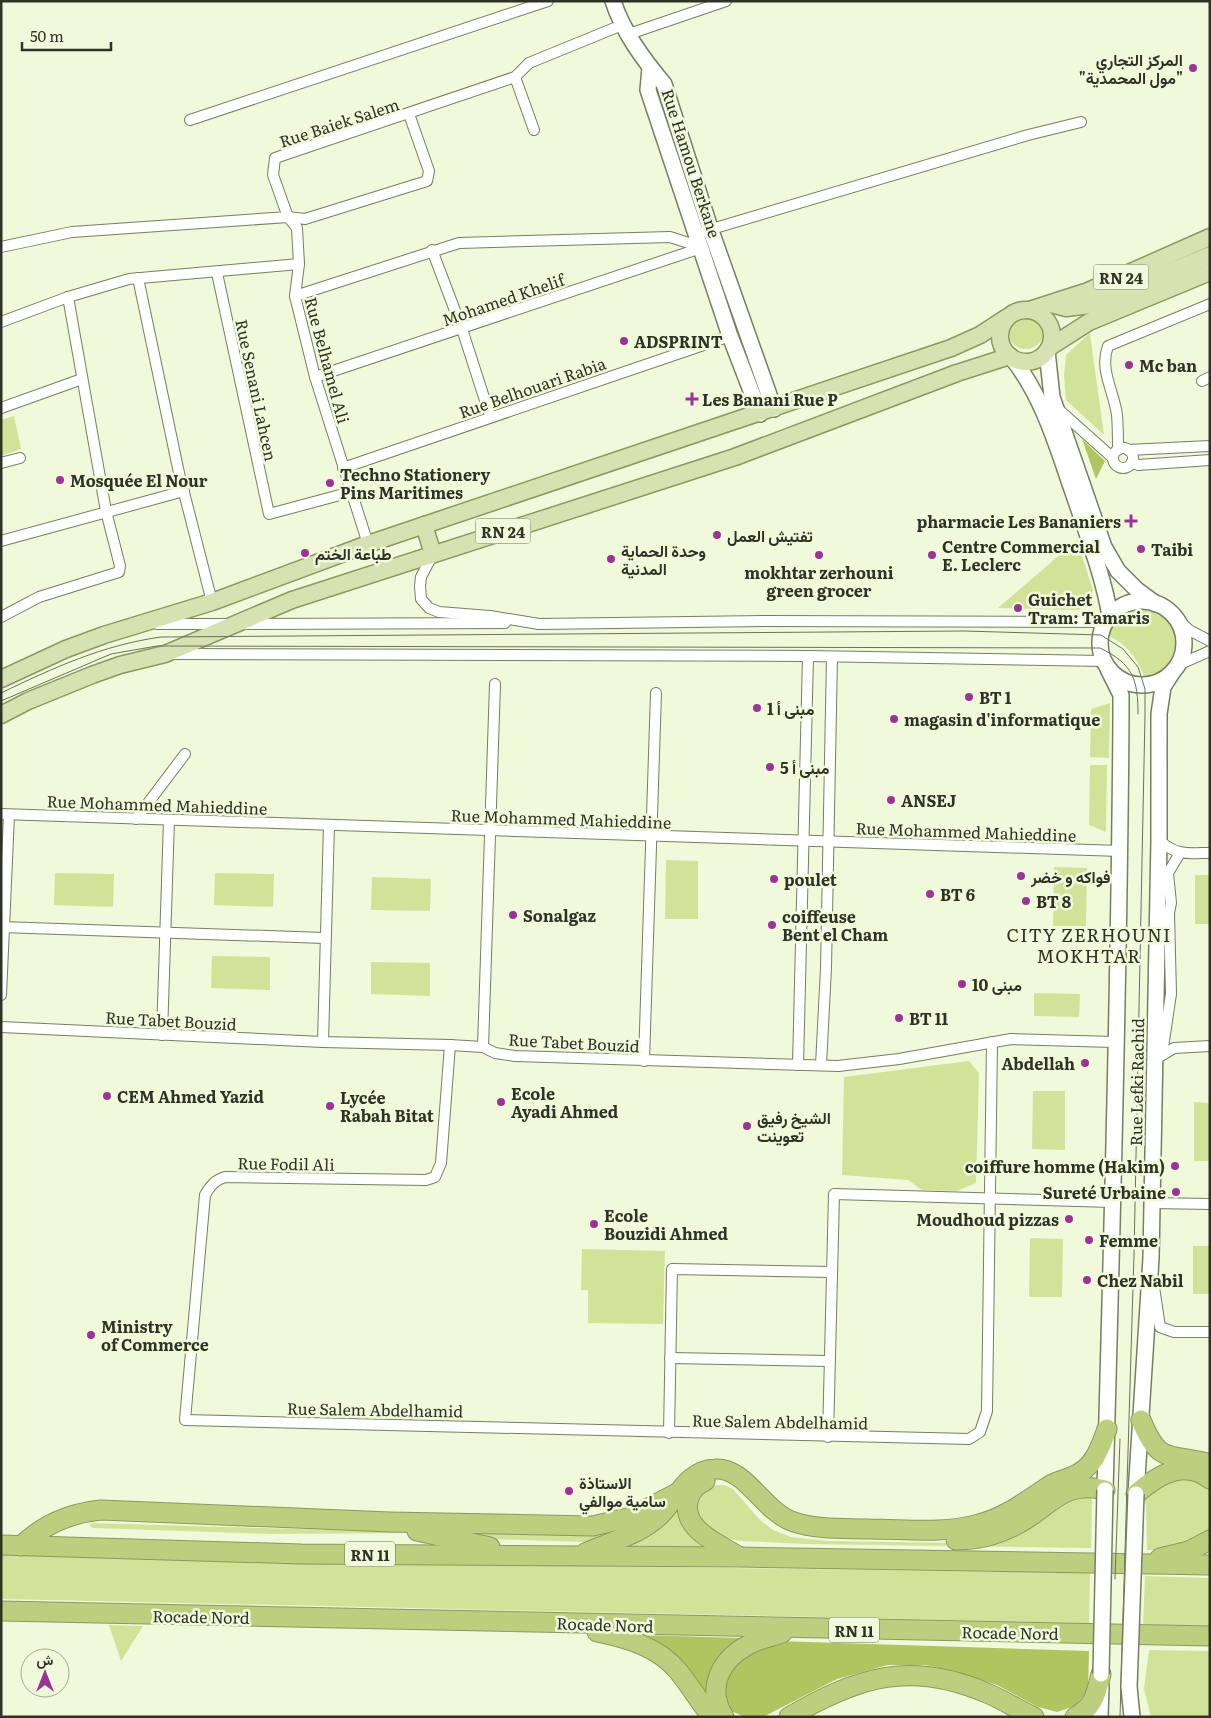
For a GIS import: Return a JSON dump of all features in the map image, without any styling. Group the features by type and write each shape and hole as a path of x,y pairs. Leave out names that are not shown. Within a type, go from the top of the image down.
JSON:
{"highway":[{"path":"1141,1420 1151,1442 1163,1454 1210,1464"},
{"path":"578,1556 624,1539 648,1525 664,1511 685,1483 698,1473 716,1468 740,1477 777,1514 806,1525 928,1530 970,1526 1007,1514 1048,1486 1079,1474 1097,1456 1107,1429"},
{"path":"1136,1494 1147,1484 1171,1470 1190,1470 1210,1479"},
{"path":"739,1557 704,1535 690,1520 687,1504 693,1489 699,1484 716,1478 732,1483 762,1516 771,1523 792,1533 815,1538 876,1540 960,1540 983,1537 1016,1525 1066,1491 1083,1486 1105,1490"},
{"path":"21,1546 39,1530 61,1518 101,1510 390,1522 593,1526 631,1517 677,1493"},
{"path":"390,1522 413,1530 530,1556"},
{"path":"1145,1564 1172,1554 1189,1551 1210,1540"},
{"name":"RN 11","path":"1,1545 301,1554 739,1557 1210,1566"},
{"name":"Rocade Nord","path":"1,1611 792,1629 1210,1636"},
{"path":"498,1621 614,1635 648,1647 660,1654 679,1672 712,1717"},
{"path":"724,1717 716,1696 718,1675 722,1666 731,1656 749,1644 792,1629"},
{"path":"1075,1717 1085,1711 1095,1699 1101,1674"},
{"path":"789,1717 835,1691 854,1684 872,1679 915,1675 943,1678 967,1685 1034,1717"},
{"path":"804,1717 852,1691 880,1685 911,1683 946,1688 969,1694 1010,1717"}],"main road":[{"name":"Rue Hamou Berkane","path":"616,4 626,30 650,68 664,84 702,239 730,336 767,411"},
{"name":"RN 24","path":"1029,310 1109,282 1210,237"},
{"name":"Rue Hamou Berkane","path":"702,239 767,411"},
{"name":"RN 24","path":"1050,304 1066,308 1091,305 1210,255"},
{"name":"RN 24","path":"1048,349 1075,329 1103,315 1210,272"},
{"path":"1106,665 1124,681 1137,685 1153,683 1175,669 1183,653 1184,640 1175,617 1137,590 1111,562 1095,523 1049,385 1048,349 1052,339 1049,323 1044,316 1029,310 1013,313 1002,324 1001,344 1032,387 1058,448 1101,575 1108,619"},
{"name":"RN 24","path":"1,679 66,649 212,602 368,544 767,411 966,342 1006,318"},
{"path":"966,342 977,366"},
{"path":"1011,357 1025,362 1032,361 1048,349"},
{"name":"RN 24","path":"1,715 28,701 92,675 120,665 165,654 240,624 292,600 735,457 977,366 1011,357"},
{"path":"424,525 433,554"},
{"path":"1100,1717 1113,1202 1114,1042 1120,851 1121,695 1106,665 1100,641 1108,619 1120,607 1132,602 1144,601 1156,604"},
{"name":"Rue Lefki Rachid","path":"1132,1717 1129,1687 1136,1494 1151,1258 1151,1203 1158,1059 1160,714 1163,687 1175,669"}],"street":[{"path":"190,120 548,1"},
{"name":"Rue Baiek Salem","path":"288,217 273,174 275,158 515,78 529,64 626,30 726,1"},
{"path":"515,78 534,130"},
{"path":"1,247 72,232 288,217 305,219 426,181 429,171 409,114"},
{"name":"Mohamed Khelif","path":"315,377 462,329 702,239 1028,135 1081,122"},
{"name":"Rue Belhamel Ali","path":"288,217 297,228 299,264 295,296 315,377 368,544"},
{"path":"295,296 432,250 459,243 670,237 702,239"},
{"path":"432,250 462,329 490,416"},
{"path":"1,322 68,296 138,278 217,273 299,264"},
{"name":"Rue Senani Lahcen","path":"217,273 269,514 351,492"},
{"path":"138,278 149,339 184,492 212,602"},
{"path":"1,617 39,597 119,572 120,566 106,511 68,296"},
{"path":"1056,407 1120,453 1133,457 1132,462 1127,467 1115,464 1120,453 1117,413 1105,371 1104,357 1108,346 1210,304"},
{"name":"Rue Belhouari Rabia","path":"343,468 490,416 730,336"},
{"path":"1,408 82,379"},
{"path":"1120,453 1210,446"},
{"path":"1,463 20,458"},
{"path":"1132,462 1138,465 1210,460"},
{"path":"1,541 106,511 184,492"},
{"path":"433,554 421,577 420,586 421,599 429,608 439,612 490,616 539,624"},
{"path":"1175,617 1189,630 1210,641"},
{"path":"145,624 539,624 1108,619"},
{"path":"1175,669 1210,651"},
{"path":"165,654 808,656 1106,665"},
{"path":"798,1065 808,656"},
{"path":"821,1065 826,968 832,657"},
{"path":"483,1047 495,684"},
{"path":"644,1061 656,693"},
{"path":"136,819 185,754"},
{"path":"1,995 5,815"},
{"name":"Rue Mohammed Mahieddine","path":"5,815 1120,851"},
{"path":"162,1035 169,820"},
{"path":"323,1042 329,825"},
{"path":"1160,840 1169,849 1180,853 1210,853"},
{"path":"1158,1059 1171,994 1168,913 1171,903 1168,873 1180,853"},
{"path":"1159,875 1172,865"},
{"path":"3,927 325,938"},
{"name":"Rue Tabet Bouzid","path":"1,1028 323,1042 450,1045 483,1047 495,1053 516,1056 838,1066 899,1059 1010,1039 1114,1042"},
{"name":"Rue Salem Abdelhamid","path":"185,1420 425,1424 669,1433 969,1439 980,1432 988,1411 992,1042"},
{"name":"Rue Fodil Ali","path":"185,1420 205,1195 209,1187 217,1179 225,1177 426,1180 435,1177 441,1163 450,1045"},
{"path":"1158,1059 1174,1048 1210,1046"},
{"path":"828,1437 834,1194 1113,1202"},
{"path":"1151,1203 1210,1204"},
{"path":"1151,1258 1160,1327 1174,1332 1210,1332"},
{"path":"669,1433 672,1269 832,1272"},
{"path":"670,1358 829,1361"}],"green space":[{"path":"1026,313 1039,318 1044,331 1039,344 1026,349 1013,344 1008,331 1013,318"},
{"path":"1090,333 1104,435 1066,400 1064,375 1066,355"},
{"path":"14,416 21,449 1,456 1,420"},
{"path":"1082,439 1105,461 1096,479"},
{"path":"1077,540 1093,590 1088,605 1078,610 998,608"},
{"path":"1134,608 1151,610 1164,616 1172,626 1177,638 1176,650 1171,662 1161,672 1145,679 1131,652 1120,642 1106,635 1116,618"},
{"path":"1110,703 1109,758 1090,757 1091,709"},
{"path":"1090,765 1107,765 1106,832 1089,825"},
{"path":"666,860 698,861 698,919 665,919"},
{"path":"1054,867 1087,868 1086,926 1053,926"},
{"path":"55,873 114,874 113,907 54,905"},
{"path":"215,873 274,874 273,907 214,905"},
{"path":"1195,875 1210,875 1210,924 1195,924"},
{"path":"372,877 431,879 430,911 371,910"},
{"path":"212,956 270,957 270,990 211,988"},
{"path":"371,962 430,963 430,996 371,994"},
{"path":"1034,993 1080,994 1079,1017 1034,1016"},
{"path":"969,1061 979,1073 976,1183 957,1191 922,1190 908,1180 842,1175 844,1077"},
{"path":"1033,1091 1065,1091 1065,1150 1032,1149"},
{"path":"1194,1102 1210,1103 1210,1161 1194,1161"},
{"path":"1030,1238 1063,1239 1062,1297 1029,1297"},
{"path":"1193,1246 1210,1246 1210,1294 1193,1294"},
{"path":"582,1249 665,1251 663,1324 588,1323 588,1290 581,1290"},
{"path":"1188,1476 1210,1485 1210,1534 1157,1550 1147,1550 1146,1505 1141,1498 1157,1483"},
{"path":"713,1485 724,1485 733,1489 759,1519 773,1530 791,1537 828,1541 955,1543 1052,1504 1090,1495 1092,1501 1091,1548 805,1544 740,1541 724,1538 697,1519 697,1496"},
{"path":"683,1499 684,1522 688,1533 706,1548 621,1546"},
{"path":"91,1523 404,1533 269,1534 93,1528 90,1526"},
{"path":"455,1528 608,1529 610,1533 601,1539 583,1542 459,1538"},
{"path":"1,1554 306,1562 1090,1573 1089,1623 1,1599"},
{"path":"1145,1576 1210,1578 1210,1626 1143,1625"},
{"path":"109,1625 143,1626 121,1661"},
{"path":"635,1635 744,1638 721,1659 712,1673 708,1691 709,1703"},
{"path":"777,1641 1089,1651 1088,1690 1075,1706 1057,1712 1038,1707 997,1685 955,1671 925,1665 888,1665 837,1679 763,1717 745,1717 731,1711 722,1698 727,1669 738,1658"},
{"path":"1149,1650 1210,1651 1210,1717 1151,1717 1144,1689"}],"tram line":[{"path":"1,693 59,666 119,646 161,637 964,631 1101,635 1123,649 1138,667 1145,689 1145,715 1134,1254 1120,1717"},
{"path":"1,701 111,654 157,646 1100,648 1120,660 1127,667 1135,682 1138,714"},
{"path":"1115,1579 1120,1439"}],"place":[{"name":"المركز التجاري \"مول المحمدية\"","path":"1193,68"},
{"name":"ADSPRINT","path":"624,341"},
{"name":"Mc ban","path":"1129,365"},
{"name":"Les Banani Rue P","path":"692,399"},
{"name":"Mosquée El Nour","path":"60,480"},
{"name":"Techno Stationery Pins Maritimes","path":"330,483"},
{"name":"pharmacie Les Bananiers","path":"1131,521"},
{"name":"تفتيش العمل","path":"717,535"},
{"name":"Taibi","path":"1141,549"},
{"name":"طباعة الختم","path":"305,553"},
{"name":"mokhtar zerhouni green grocer","path":"819,555"},
{"name":"Centre Commercial E. Leclerc","path":"932,555"},
{"name":"وحدة الحماية المدنية","path":"611,559"},
{"name":"Guichet Tram: Tamaris","path":"1018,608"},
{"name":"BT 1","path":"969,697"},
{"name":"مبنى أ 1","path":"757,708"},
{"name":"magasin d'informatique","path":"894,719"},
{"name":"مبنى أ 5","path":"770,767"},
{"name":"ANSEJ","path":"891,800"},
{"name":"فواكه و خضر","path":"1021,876"},
{"name":"poulet","path":"774,879"},
{"name":"BT 6","path":"930,894"},
{"name":"BT 8","path":"1026,901"},
{"name":"Sonalgaz","path":"513,915"},
{"name":"coiffeuse Bent el Cham","path":"772,925"},
{"name":"مبنى 10","path":"962,984"},
{"name":"BT 11","path":"899,1018"},
{"name":"Abdellah","path":"1085,1063"},
{"name":"CEM Ahmed Yazid","path":"107,1096"},
{"name":"Ecole Ayadi Ahmed","path":"501,1102"},
{"name":"Lycée Rabah Bitat","path":"330,1106"},
{"name":"الشيخ رفيق تعوينت","path":"747,1126"},
{"name":"coiffure homme (Hakim)","path":"1175,1166"},
{"name":"Sureté Urbaine","path":"1176,1192"},
{"name":"Moudhoud pizzas","path":"1069,1219"},
{"name":"Ecole Bouzidi Ahmed","path":"594,1224"},
{"name":"Femme","path":"1089,1240"},
{"name":"Chez Nabil","path":"1087,1280"},
{"name":"Ministry of Commerce","path":"91,1335"},
{"name":"الاستاذة سامية موالفي","path":"569,1491"}],"district":[{"name":"CITY ZERHOUNI MOKHTAR","path":"1089,944"}]}
